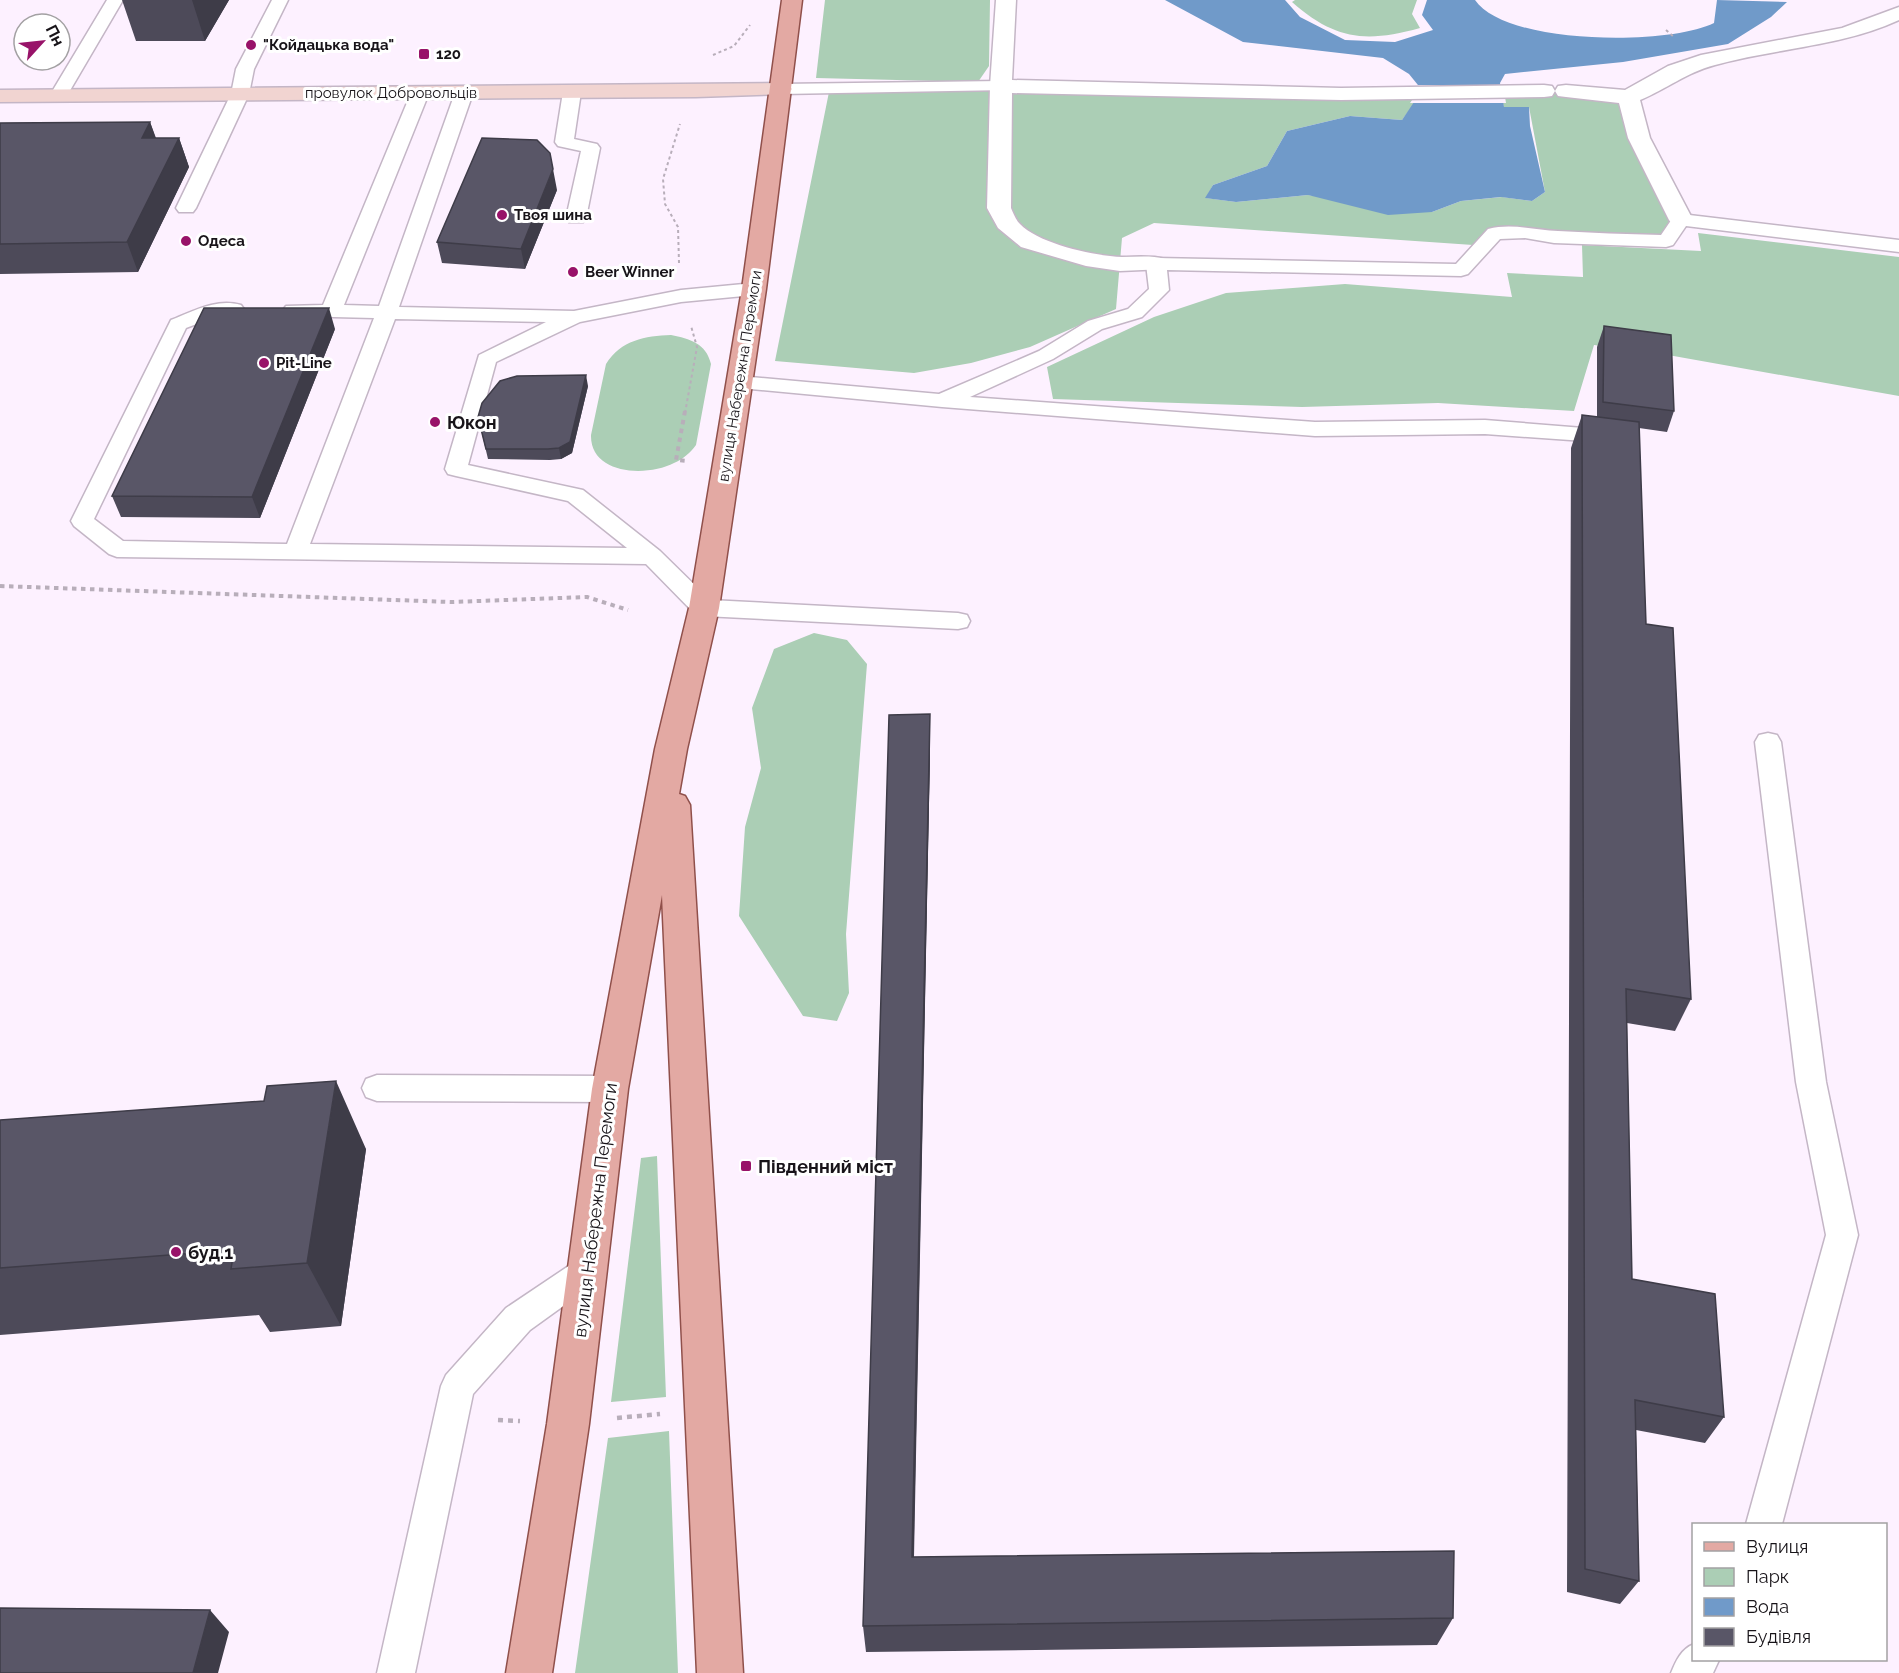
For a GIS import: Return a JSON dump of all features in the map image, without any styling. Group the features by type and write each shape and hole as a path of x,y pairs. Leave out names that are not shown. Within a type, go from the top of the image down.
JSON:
{"main road":[{"name":"вулиця Набережна Перемоги","path":"529,1673 568,1424 610,1089 671,749 704,608 754,289 792,0"},
{"name":"провулок Добровольців","path":"0,96 781,89"},
{"name":"вулиця Набережна Перемоги","path":"671,749 720,1673"}],"street":[{"path":"1006,0 1001,86 999,208 1011,228 1029,242 1086,259 1120,264 1156,264"},
{"path":"1566,91 1628,97 1682,69 1743,52 1879,24 1899,13"},
{"path":"1001,86 1373,93 1512,94 1544,91"},
{"path":"1628,97 1639,138 1681,220"}],"lane":[{"path":"59,95 115,0"},
{"path":"186,208 240,94 245,69 280,0"},
{"path":"781,89 1001,86"},
{"path":"572,92 564,142 591,148 576,218"},
{"path":"331,311 420,93"},
{"path":"296,551 387,312 464,93"},
{"path":"942,401 1046,355 1095,325 1135,313 1159,290 1156,264 1461,270 1495,233 1525,232 1554,237 1666,241 1681,220 1899,246"},
{"path":"274,310 574,316 681,296 754,289"},
{"path":"251,309 217,309 178,324 82,521 117,549 652,556"},
{"path":"574,316 486,359 456,469 575,495 652,556 704,608 958,621"},
{"path":"740,382 942,401 1315,429 1485,427 1631,437"},
{"path":"1764,1523 1842,1235 1810,1082 1768,742"},
{"path":"377,1088 610,1089"},
{"path":"396,1673 458,1386 518,1319 587,1271"}],"path":[{"path":"713,55 734,46 754,20"},
{"path":"681,120 663,179 665,204 678,227 681,296 697,347 676,460 727,463"},
{"path":"0,586 451,602 587,597 628,610"}],"green space":[{"path":"825,0 990,0 989,66 978,82 816,78"},
{"path":"1295,0 1417,0 1412,14 1420,28 1383,36 1352,35 1337,31 1308,15 1292,2"},
{"path":"830,87 1421,94 1402,120 1350,116 1287,131 1267,166 1213,185 1206,198 1236,202 1308,195 1432,212 1461,201 1502,197 1532,201 1545,192 1529,107 1504,108 1501,94 1574,90 1628,97 1681,220 1666,241 1525,232 1473,245 1154,223 1122,238 1116,309 1030,347 971,363 914,373 775,361"},
{"path":"1698,233 1899,257 1899,396 1668,355 1594,345 1574,411 1438,403 1302,407 1053,399 1047,367 1154,317 1226,293 1345,284 1512,297 1507,273 1583,277 1582,245 1701,251"},
{"path":"671,335 696,343 705,351 711,364 696,445 683,458 663,467 636,471 610,465 600,458 593,448 591,435 606,364 619,349 634,341"},
{"path":"814,633 847,640 867,664 846,934 849,993 837,1021 803,1016 739,916 745,827 761,768 752,708 774,649"},
{"path":"657,1156 666,1397 611,1402 641,1158"},
{"path":"669,1431 678,1673 575,1673 608,1438"}],"water":[{"path":"1165,0 1285,0 1300,17 1345,40 1395,42 1433,30 1422,15 1427,0 1475,0 1492,15 1519,26 1552,33 1626,38 1692,30 1714,23 1717,0 1787,2 1771,17 1728,44 1623,62 1505,74 1500,83 1504,107 1529,107 1530,126 1545,192 1532,201 1501,197 1461,201 1432,212 1388,215 1308,195 1236,202 1205,198 1213,185 1267,166 1287,131 1350,116 1402,120 1422,90 1409,74 1383,58 1243,42"}],"pier":[{"path":"1415,85 1503,85 1506,103 1410,103 1419,90"},
{"path":"1891,566 1899,567 1899,666 1889,645 1883,622"}],"building":[{"path":"150,122 142,138 179,138 127,242 0,244 0,123"},
{"path":"482,138 537,140 550,153 553,169 521,249 437,242"},
{"path":"204,308 329,308 252,497 112,496"},
{"path":"1604,326 1671,335 1674,411 1603,402"},
{"path":"586,375 570,442 559,448 548,449 486,449 478,417 482,403 500,381 517,376"},
{"path":"1582,415 1639,422 1646,624 1673,628 1691,999 1626,989 1632,1279 1715,1294 1724,1417 1635,1400 1639,1581 1585,1569"},
{"path":"930,714 912,1557 1454,1551 1453,1618 863,1626 889,715"},
{"path":"336,1081 307,1263 231,1269 234,1250 0,1268 0,1120 264,1101 267,1086"},
{"path":"0,1608 210,1610 193,1673 0,1673"}],"place":[{"name":"\"Койдацька вода\"","path":"251,45"},
{"name":"120","path":"424,54"},
{"name":"Твоя шина","path":"502,215"},
{"name":"Одеса","path":"186,241"},
{"name":"Beer Winner","path":"573,272"},
{"name":"Pit-Line","path":"264,363"},
{"name":"Юкон","path":"435,422"},
{"name":"Південний міст","path":"746,1166"},
{"name":"буд.1","path":"176,1252"}]}
